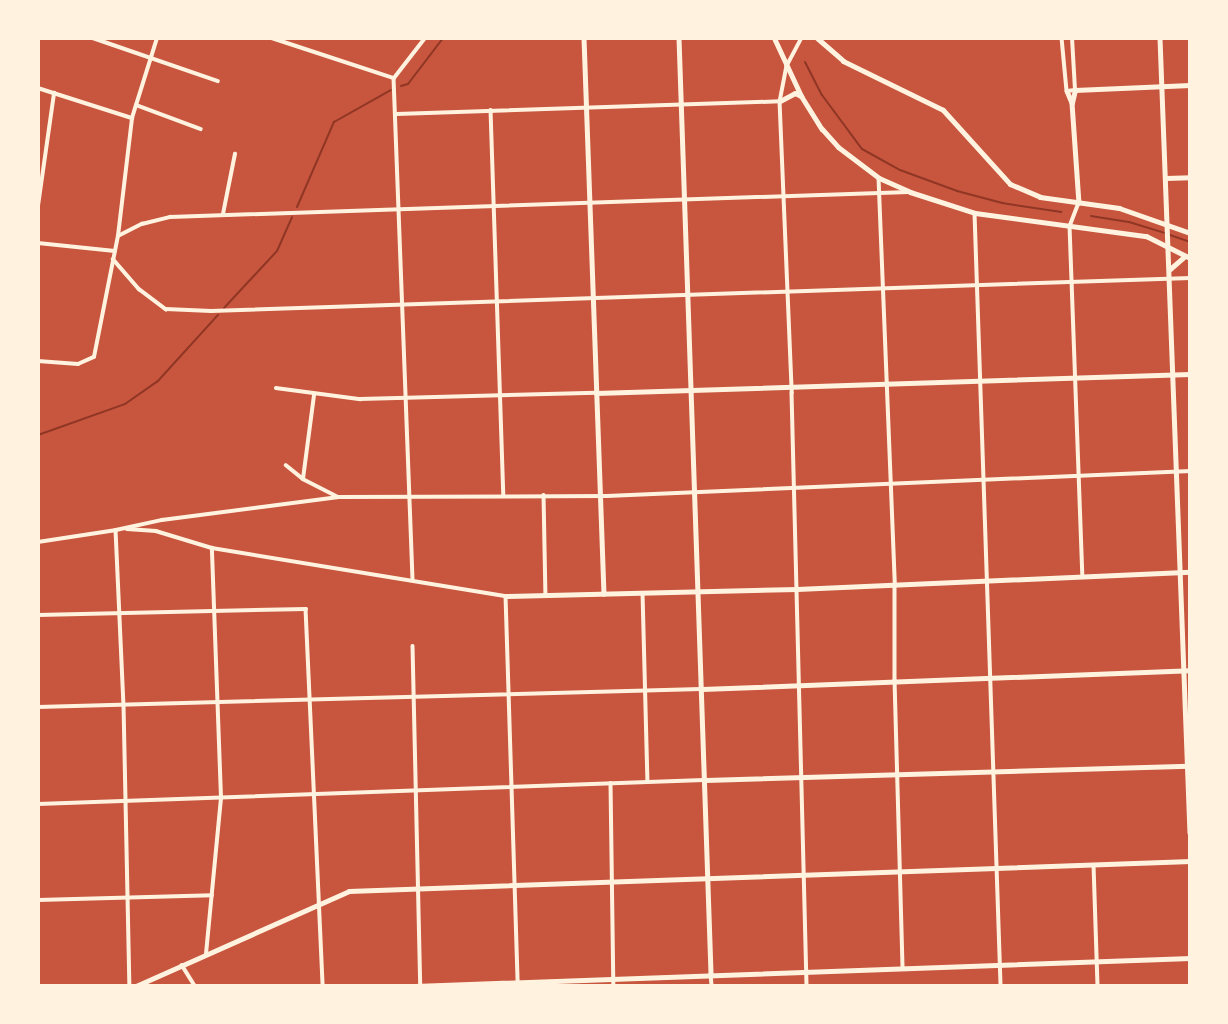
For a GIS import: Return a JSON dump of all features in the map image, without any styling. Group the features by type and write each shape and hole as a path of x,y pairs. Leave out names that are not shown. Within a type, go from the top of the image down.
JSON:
{"main road":[{"path":"775,38 801,96 838,147 879,178 910,192 975,213 1146,236 1168,243 1187,257 1170,269"},
{"path":"817,38 843,61 943,110 1010,184 1040,197 1119,208 1189,233"},
{"path":"780,101 794,93 801,96"}],"street":[{"path":"93,38 218,81"},
{"path":"38,361 85,364 94,357 118,236 132,118 157,38"},
{"path":"272,38 394,78"},
{"path":"294,46 297,38"},
{"path":"413,579 394,78 425,38"},
{"path":"584,38 604,594"},
{"path":"679,38 712,985"},
{"path":"802,38 787,66 780,101 791,386 807,985"},
{"path":"1062,38 1067,91 1072,103"},
{"path":"1072,38 1075,90 1072,103 1079,203 1070,226 1083,576"},
{"path":"1160,38 1175,472 1187,670 1189,832"},
{"path":"1067,91 1189,85"},
{"path":"38,88 132,118"},
{"path":"38,206 54,93"},
{"path":"397,114 780,101"},
{"path":"136,105 201,129"},
{"path":"491,110 504,496"},
{"path":"223,214 235,154"},
{"path":"1166,178 1189,177"},
{"path":"879,178 885,384 895,584 903,967"},
{"path":"118,236 142,224 170,216 910,192"},
{"path":"975,213 1001,985"},
{"path":"38,243 115,251"},
{"path":"113,259 139,289 166,309 293,310 1189,278"},
{"path":"276,388 360,399 405,399 1189,374"},
{"path":"303,479 314,394"},
{"path":"286,465 303,479 339,497"},
{"path":"38,541 116,530 162,520 339,497 600,494 1189,471"},
{"path":"544,495 547,597"},
{"path":"116,530 156,531 212,548 506,596 797,589 1189,572"},
{"path":"116,530 124,705 130,985"},
{"path":"206,954 221,798 212,548"},
{"path":"643,593 648,782"},
{"path":"506,596 518,984"},
{"path":"38,615 306,609 322,902 323,985"},
{"path":"413,646 421,985"},
{"path":"38,707 509,695 1187,670"},
{"path":"38,804 1188,766"},
{"path":"611,783 614,985"},
{"path":"136,985 349,891 1189,861"},
{"path":"1094,864 1098,985"},
{"path":"38,900 212,895"},
{"path":"415,985 518,984 807,970 1189,958"},
{"path":"182,965 195,985"}],"waterway":[{"path":"401,86 408,84 443,38"},
{"path":"805,62 822,95 862,149 900,170 957,191 1002,203 1061,212"},
{"path":"297,207 334,122 391,90"},
{"path":"1091,216 1129,222 1165,233"},
{"path":"224,308 277,251 292,217"},
{"path":"1170,235 1190,242"},
{"path":"38,435 125,404 157,382 218,315"}]}
